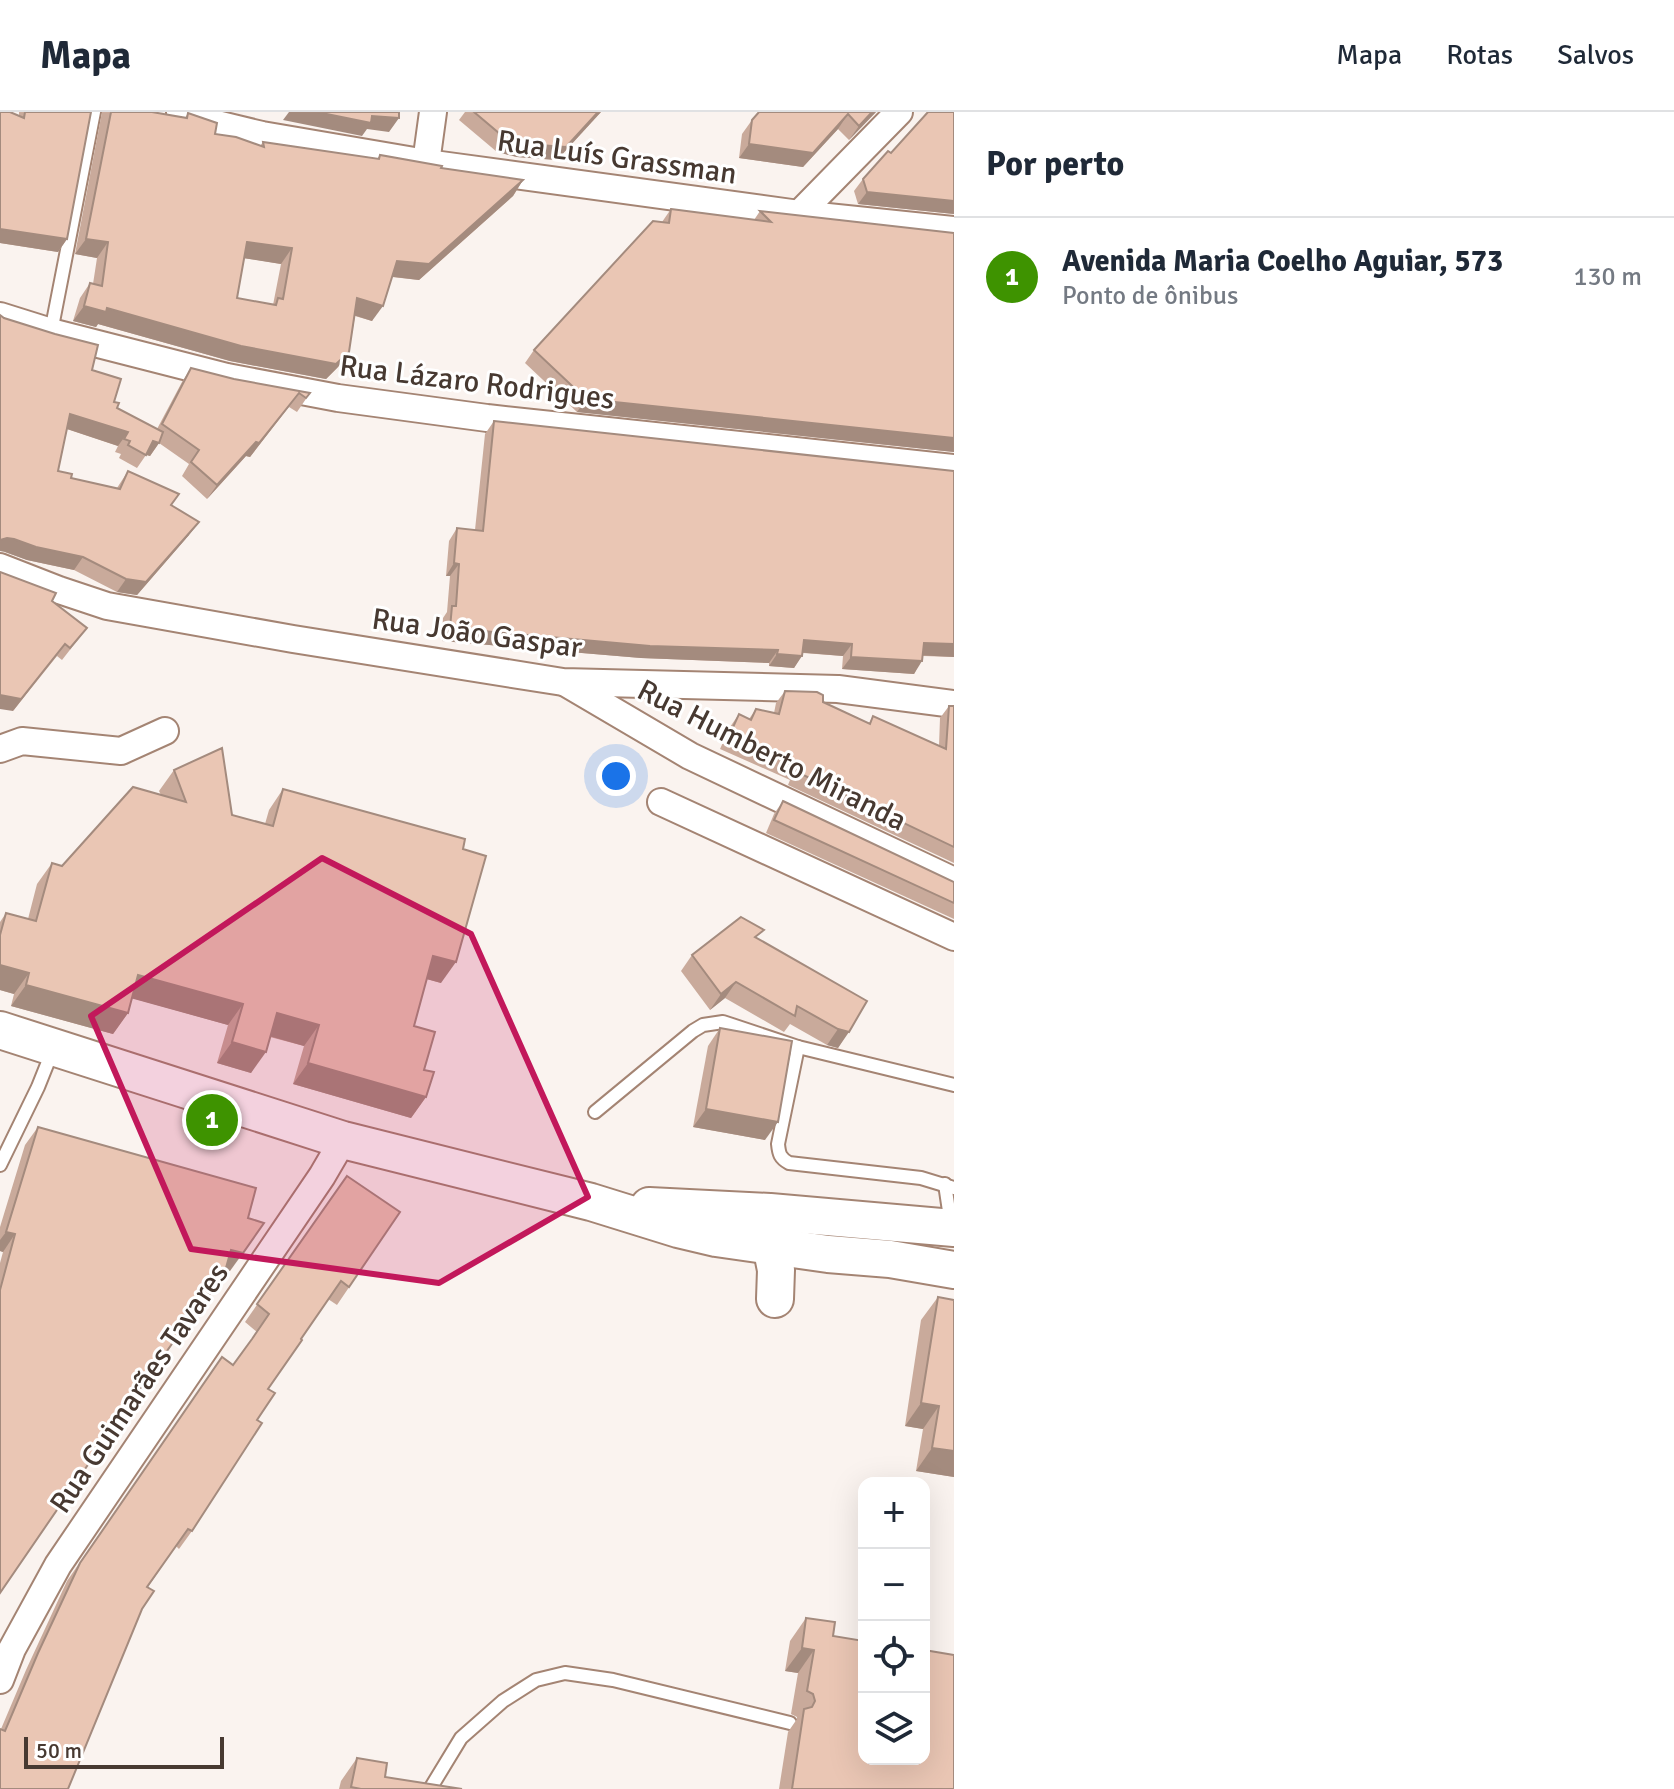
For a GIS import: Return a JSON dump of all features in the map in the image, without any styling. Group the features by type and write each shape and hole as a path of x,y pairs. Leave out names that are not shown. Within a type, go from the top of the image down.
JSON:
{"main road":[{"path":"0,1030 343,1140 591,1202 690,1232 954,1270"},
{"path":"591,1202 770,1212 949,1232"},
{"path":"828,1254 949,1232"},
{"path":"771,1245 776,1270 775,1299"}],"street":[{"name":"Rua Luís Grassman","path":"180,112 200,120 264,123 426,163 799,214 954,230"},
{"path":"426,163 433,112"},
{"path":"799,214 899,112"},
{"name":"Rua Lázaro Rodrigues","path":"0,316 227,377 338,398 503,420 954,468"},
{"name":"Rua João Gaspar","path":"0,567 107,606 563,682 838,689 954,704"},
{"name":"Rua Humberto Miranda","path":"563,682 690,756 954,881"},
{"path":"0,749 22,741 121,751 165,731"},
{"path":"661,802 954,937"},
{"name":"Rua Guimarães Tavares","path":"0,1680 6,1647 58,1565 322,1176 343,1140"}],"lane":[{"path":"51,332 94,112"},
{"path":"595,1112 703,1025 723,1022 798,1047 954,1085"},
{"path":"0,1165 54,1046"},
{"path":"798,1047 778,1144 782,1160 921,1178 949,1186 949,1232"},
{"path":"430,1789 461,1738 503,1701 536,1680 565,1673 613,1680 790,1723"}],"highlighted area":[{"path":"322,858 471,934 588,1197 439,1283 191,1249 91,1016"}],"building":[{"path":"0,112 10,112 24,118 25,112 91,112 67,239 0,229"},
{"path":"111,112 152,112 187,118 188,113 217,123 215,134 236,137 264,147 263,142 379,159 380,155 523,180 429,264 397,261 383,306 357,298 349,352 336,364 241,346 107,308 106,312 84,306 90,283 102,286 108,242 86,239","holes":["247,242 292,248 283,299 278,298 276,305 237,298"]},
{"path":"317,112 399,112 399,118 372,116 371,123"},
{"path":"474,112 598,112 566,147 506,139"},
{"path":"759,112 872,112 859,126 848,114 813,153 749,144 752,120"},
{"path":"928,112 954,112 954,201 867,192 863,179"},
{"path":"671,209 771,222 760,211 954,233 954,438 586,399 534,350 653,221 669,223"},
{"path":"0,315 98,345 92,370 121,379 114,402 119,403 117,408 163,432 159,443 153,441 146,455 128,445 130,441 124,439 128,432 70,414 58,471 72,474 71,478 120,489 128,471 179,494 171,505 199,522 146,582 126,579 83,557 14,539 0,540"},
{"path":"191,368 310,393 306,398 299,393 259,443 256,442 217,485 191,462 199,450 162,424"},
{"path":"494,421 954,471 954,644 924,643 922,661 851,657 852,644 804,640 802,656 777,654 778,650 650,646 450,628 452,606 456,606 459,564 454,563 457,528 483,531"},
{"path":"0,572 56,593 52,601 87,628 70,648 65,644 21,699 0,695"},
{"path":"785,691 817,692 823,695 823,702 870,724 873,716 946,749 949,706 954,706 954,847 729,736 739,714 751,720 756,709 779,714"},
{"path":"222,748 232,815 273,826 283,789 465,839 463,849 486,856 456,962 433,956 414,1026 435,1032 424,1070 434,1072 426,1097 308,1063 319,1025 277,1013 266,1052 232,1042 243,1004 138,975 128,1013 26,985 29,973 0,965 0,935 6,913 36,921 52,863 62,866 133,787 186,802 174,770"},
{"path":"783,801 954,882 954,903 774,820"},
{"path":"741,917 764,930 755,937 867,1001 849,1032 797,1006 795,1016 736,982 721,994 692,955"},
{"path":"720,1028 792,1041 778,1122 706,1109"},
{"path":"38,1127 256,1188 248,1218 264,1223 243,1253 231,1250 219,1283 213,1281 211,1289 137,1393 143,1398 126,1423 120,1418 0,1593 0,1290 15,1234 6,1232"},
{"path":"347,1176 400,1212 349,1287 341,1281 301,1339 268,1389 275,1393 257,1420 262,1423 192,1531 188,1529 147,1587 154,1591 142,1609 68,1789 0,1789 0,1729 5,1731 80,1563 222,1357 233,1365 252,1339 269,1314 257,1304"},
{"path":"938,1297 954,1300 954,1451 932,1448 939,1406 921,1403"},
{"path":"806,1618 835,1622 833,1636 858,1640 858,1765 930,1765 930,1651 954,1655 954,1789 792,1789 804,1709 812,1707 815,1701 813,1694 807,1691 814,1650 802,1648"},
{"path":"357,1758 387,1763 385,1777 462,1789 351,1787"}],"place":[{"name":"Avenida Maria Coelho Aguiar, 573","path":"212,1120"}]}
